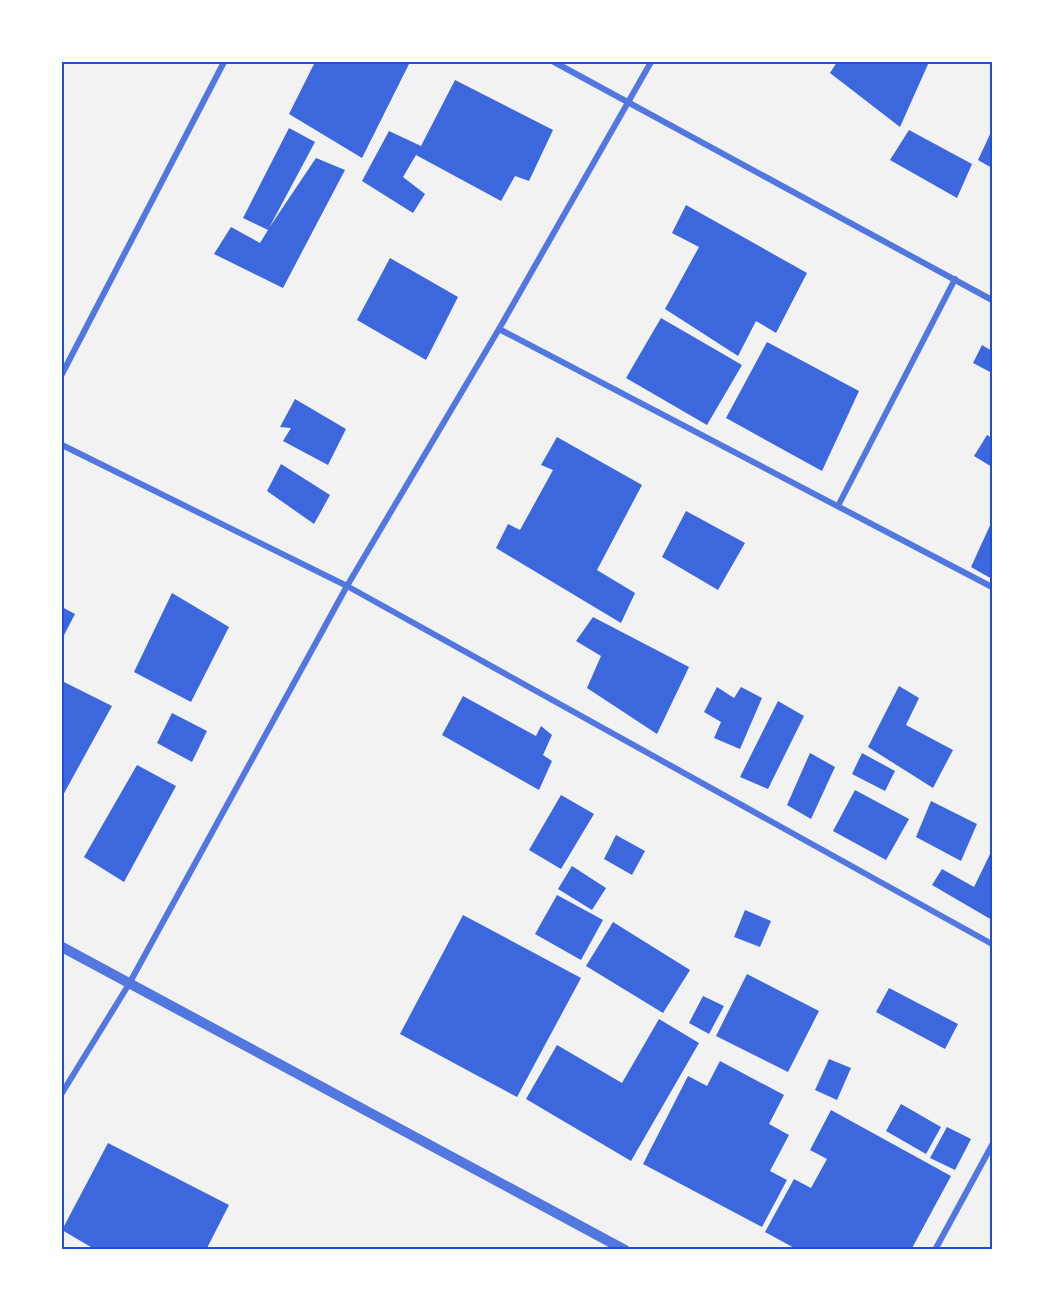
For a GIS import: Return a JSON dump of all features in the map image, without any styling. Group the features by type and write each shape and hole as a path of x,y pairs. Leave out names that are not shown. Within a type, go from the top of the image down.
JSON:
{"street":[{"path":"62,374 224,62"},
{"path":"554,62 993,300"},
{"path":"62,1093 129,984 347,586 499,329 651,62"},
{"path":"838,506 955,279"},
{"path":"499,329 993,587"},
{"path":"62,445 347,586 993,944"},
{"path":"62,947 625,1250"},
{"path":"935,1250 993,1145"}],"building":[{"path":"315,62 410,62 362,158 289,114"},
{"path":"837,62 929,62 900,127 830,73"},
{"path":"455,80 553,130 529,181 515,176 501,201 416,155 403,177 425,194 413,213 362,181 389,131 421,146"},
{"path":"289,128 315,142 269,228 316,158 345,170 283,288 214,254 231,227 260,243 268,230 243,218"},
{"path":"909,130 972,164 957,198 890,160"},
{"path":"992,130 992,168 978,160"},
{"path":"686,205 807,273 776,333 756,321 738,356 665,309 699,247 672,233"},
{"path":"390,258 458,297 426,360 357,320"},
{"path":"661,318 742,365 707,425 626,378"},
{"path":"767,342 859,391 822,471 726,418"},
{"path":"982,345 992,351 992,373 973,363"},
{"path":"295,399 346,429 328,465 283,441 291,428 280,427"},
{"path":"987,435 992,438 992,467 974,456"},
{"path":"557,437 642,485 597,570 635,593 621,623 496,548 508,524 520,530 553,470 541,465"},
{"path":"281,464 330,495 314,524 267,491"},
{"path":"686,511 745,543 718,590 662,557"},
{"path":"992,521 992,579 971,567"},
{"path":"172,593 229,627 191,702 134,672"},
{"path":"62,607 75,614 62,639"},
{"path":"593,617 689,667 657,734 587,688 601,656 576,641"},
{"path":"62,681 112,706 62,797"},
{"path":"899,686 919,698 906,725 953,750 933,788 868,747"},
{"path":"717,687 734,698 741,687 762,698 740,749 714,738 721,722 704,712"},
{"path":"463,696 536,736 541,726 552,735 543,755 552,761 539,790 442,735"},
{"path":"778,701 804,716 768,789 740,777"},
{"path":"172,713 207,731 192,762 157,743"},
{"path":"810,753 835,767 811,819 787,805"},
{"path":"862,753 895,771 885,791 852,774"},
{"path":"137,765 176,786 124,882 84,857"},
{"path":"855,790 909,819 886,860 833,831"},
{"path":"561,795 594,814 561,869 529,850"},
{"path":"931,801 977,824 961,861 916,837"},
{"path":"616,835 645,851 632,875 604,859"},
{"path":"992,850 992,920 932,885 942,869 974,887"},
{"path":"572,866 606,888 592,910 558,889"},
{"path":"557,895 603,920 581,960 535,934"},
{"path":"745,910 771,921 760,947 734,937"},
{"path":"463,915 581,978 517,1097 400,1034"},
{"path":"613,922 690,970 663,1013 586,966"},
{"path":"747,974 819,1011 788,1072 716,1036"},
{"path":"889,988 958,1024 945,1049 876,1012"},
{"path":"703,996 724,1006 709,1034 689,1023"},
{"path":"659,1019 699,1043 631,1161 526,1099 557,1045 622,1083"},
{"path":"829,1059 851,1068 837,1100 815,1090"},
{"path":"720,1061 784,1095 769,1124 789,1135 770,1171 787,1180 762,1227 643,1164 688,1076 707,1086"},
{"path":"901,1104 941,1127 926,1154 886,1131"},
{"path":"831,1110 951,1176 911,1250 798,1250 765,1232 794,1179 811,1188 827,1159 810,1150"},
{"path":"947,1127 971,1139 955,1170 930,1158"},
{"path":"108,1143 229,1205 206,1250 96,1250 62,1230"}]}
